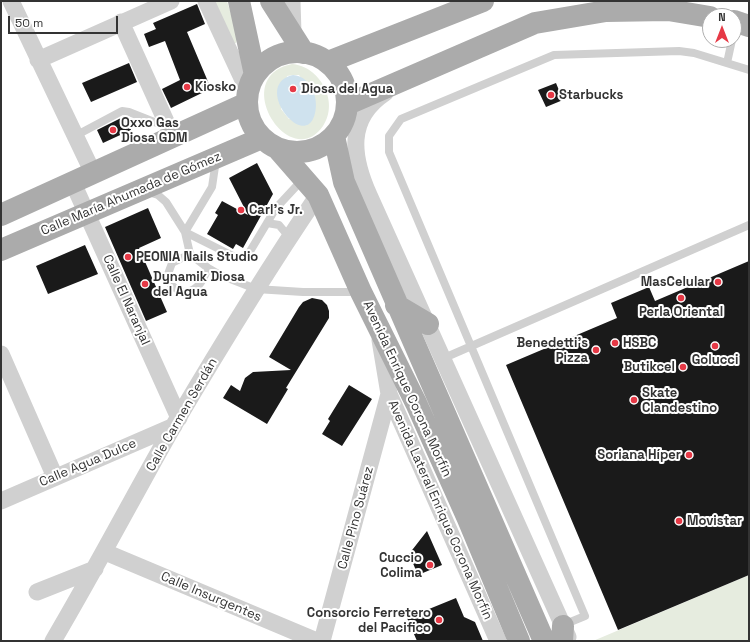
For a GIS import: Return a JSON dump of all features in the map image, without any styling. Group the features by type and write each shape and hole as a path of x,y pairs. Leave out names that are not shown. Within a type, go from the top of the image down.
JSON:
{"main road":[{"name":"Avenida Enrique Corona Morfín","path":"239,1 250,90 249,115 254,127 304,178 318,195 361,292 416,403 468,519 519,641"},
{"path":"271,1 293,33 304,53"},
{"path":"328,62 483,1"},
{"path":"348,104 535,23 606,11 668,10 702,16"},
{"path":"1,215 93,173 250,90 264,65 276,57 290,53 304,53 316,56 328,62 339,74 346,88 348,104 341,127 334,136 322,146 308,151 292,152 270,143"},
{"name":"Avenida Enrique Corona Morfín","path":"334,136 344,182 396,305 544,641"},
{"name":"Calle María Ahumada de Gómez","path":"1,250 216,157 270,143"},
{"path":"396,305 428,324"}],"street":[{"path":"11,1 93,173"},
{"path":"38,60 171,1"},
{"name":"Avenida Enrique Corona Morfín","path":"206,1 250,90"},
{"path":"292,1 293,33"},
{"path":"121,22 171,132"},
{"path":"410,76 369,105 361,119 356,140 358,167 369,195 444,358 565,636"},
{"path":"344,182 369,195"},
{"name":"Calle El Naranjal","path":"73,183 176,422"},
{"name":"Calle Carmen Serdán","path":"53,641 105,552 176,422 256,289 318,195"},
{"name":"Avenida Lateral Enrique Corona Morfín","path":"379,330 389,394 498,641"},
{"path":"1,354 55,477"},
{"name":"Calle Pino Suárez","path":"322,641 389,394"},
{"name":"Calle Agua Dulce","path":"1,500 176,422"},
{"name":"Calle Insurgentes","path":"105,552 318,641"},
{"path":"37,592 95,569"}],"lane":[{"path":"727,63 731,48"},
{"path":"565,636 585,616 389,152 389,136 401,119 554,55 679,51 749,70"},
{"path":"75,136 122,111 129,112 171,132"},
{"path":"185,232 212,187 216,157"},
{"path":"185,232 235,257 244,257 249,253 276,208 304,178"},
{"path":"141,190 158,195 166,202 185,232 190,254 220,275 256,289 303,292 361,292"},
{"path":"267,223 278,224 290,237"},
{"path":"444,358 749,225"},
{"path":"190,254 178,258 169,268 168,280 175,289 180,292 192,291 204,280 208,268"}],"shaded area":[{"path":"213,1 227,1 238,37 236,43 231,45"},
{"path":"292,64 302,66 311,71 324,86 328,96 328,116 323,126 310,138 295,138 282,131 271,118 265,102 265,86 274,72","holes":["299,75 314,97 315,111 289,119 281,109 287,76"]},
{"path":"749,575 749,641 593,641"}],"water":[{"path":"293,75 300,76 310,85 315,98 316,105 313,119 306,125 298,125 290,119 278,100 277,89 282,81"}],"building":[{"path":"197,4 205,24 187,32 209,84 206,91 171,108 162,89 180,80 165,41 149,47 144,34 156,29 153,23"},
{"path":"129,63 137,82 91,102 82,83"},
{"name":"Starbucks","path":"556,83 563,100 546,107 538,90"},
{"path":"123,117 126,117 131,130 103,143 97,130"},
{"name":"Carl's Jr.","path":"257,163 273,194 243,248 236,244 233,249 207,234 218,215 215,213 222,201 248,215 229,178"},
{"path":"148,208 161,238 139,248 167,312 146,321 105,227"},
{"path":"85,245 98,274 48,294 36,266"},
{"name":"Soriana Híper","path":"749,261 749,575 618,630 506,365 617,318 611,303 649,287 655,301"},
{"path":"312,298 322,300 327,305 329,318 286,388 288,389 267,424 223,398 231,385 240,391 245,378 253,372 291,370 269,357 299,307 303,302"},
{"path":"349,385 372,399 342,446 322,434 330,421 328,419"},
{"path":"427,531 442,565 418,575 409,554"},
{"name":"Consorcio Ferretero del Pacifico","path":"456,598 464,617 475,622 483,641 417,641 407,618"}],"place":[{"name":"Kiosko","path":"187,87"},
{"name":"Diosa del Agua","path":"293,89"},
{"name":"Starbucks","path":"551,95"},
{"name":"Oxxo Gas Diosa GDM","path":"113,130"},
{"name":"Carl's Jr.","path":"241,210"},
{"name":"PEONIA Nails Studio","path":"128,257"},
{"name":"MasCelular","path":"718,282"},
{"name":"Dynamik Diosa del Agua","path":"145,284"},
{"name":"Perla Oriental","path":"681,298"},
{"name":"HSBC","path":"615,343"},
{"name":"Golucci","path":"715,346"},
{"name":"Benedetti's Pizza","path":"596,350"},
{"name":"Butikcel","path":"683,367"},
{"name":"Skate Clandestino","path":"634,400"},
{"name":"Soriana Híper","path":"689,455"},
{"name":"Movistar","path":"679,521"},
{"name":"Cuccio Colima","path":"430,565"},
{"name":"Consorcio Ferretero del Pacifico","path":"439,620"}]}
